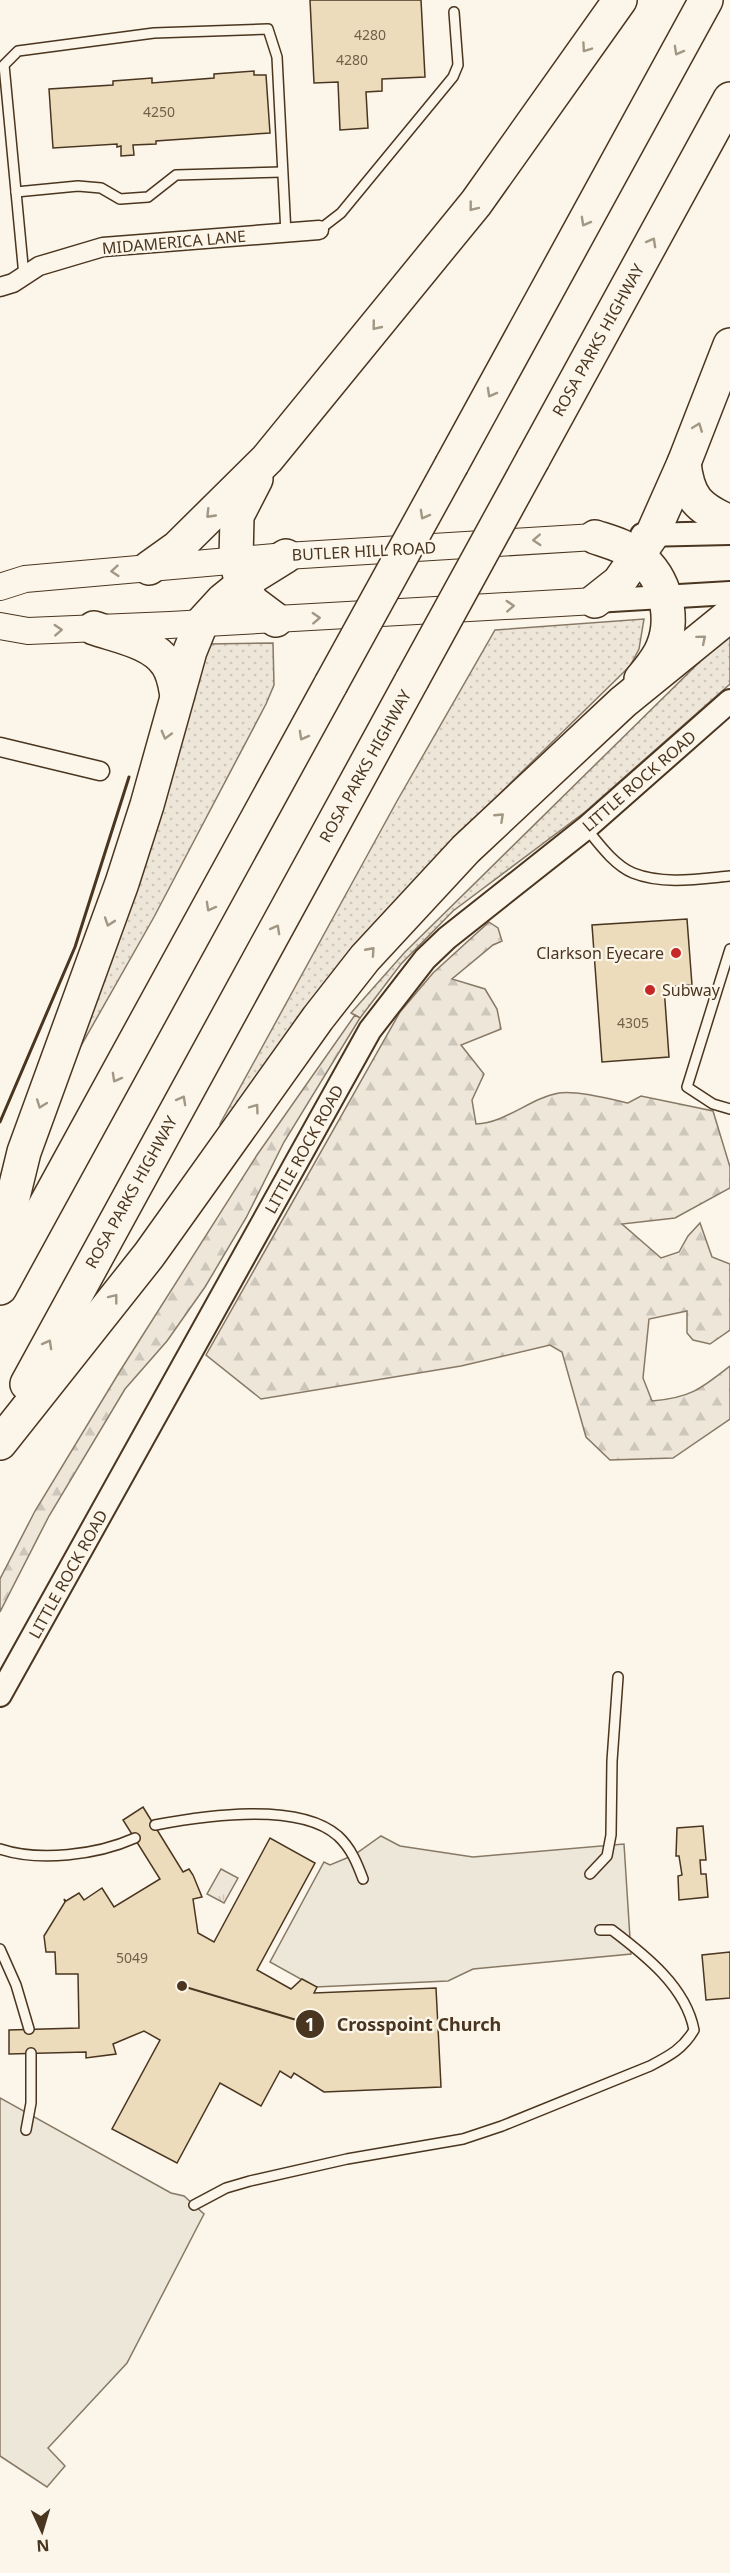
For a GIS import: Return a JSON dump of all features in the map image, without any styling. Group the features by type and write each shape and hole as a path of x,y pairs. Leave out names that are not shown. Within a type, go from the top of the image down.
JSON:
{"highway":[{"path":"149,568 177,548 267,459 476,203 620,0"},
{"path":"0,1288 706,0"},
{"name":"ROSA PARKS HIGHWAY","path":"0,1432 730,99"},
{"path":"595,601 619,582 646,545 684,463 730,345"},
{"path":"267,459 237,516 239,572 252,602 276,620"},
{"path":"684,463 686,484 694,499 708,513 730,522"},
{"path":"596,537 620,545 646,545"},
{"path":"623,702 662,648 667,628 666,597 646,545"},
{"path":"0,1250 24,1152 122,883 147,805 190,651 201,624 223,600 239,572 286,556"},
{"path":"0,1443 148,1255 318,1018 364,958 466,849 623,702 730,615"},
{"path":"94,628 152,650 166,662 173,675 177,696"}],"main road":[{"name":"BUTLER HILL ROAD","path":"286,556 596,537"},
{"path":"0,587 25,579 149,568 239,572"},
{"path":"0,626 28,631 201,624 595,601"}],"street":[{"name":"MIDAMERICA LANE","path":"0,287 13,283 39,266 103,247 319,230"},
{"path":"646,545 730,532"},
{"path":"595,601 730,593"},
{"name":"LITTLE ROCK ROAD","path":"0,1695 370,1030 425,959 477,913 586,828 730,701"},
{"path":"0,747 100,771"}],"lane":[{"path":"319,230 341,213 453,77 458,65 454,12"},
{"path":"24,276 3,65 18,51 154,33 268,29 277,57 286,234"},
{"path":"16,192 78,186 101,188 120,199 148,197 176,175 282,172"},
{"path":"586,828 611,857 632,872 656,879 695,880 730,876"},
{"path":"730,949 687,1087 712,1104 730,1109"},
{"path":"590,1874 607,1856 611,1835 612,1761 618,1677"},
{"path":"155,1826 259,1814 293,1817 336,1834 354,1855 363,1879"},
{"path":"0,1849 23,1855 54,1856 110,1846 135,1838"},
{"path":"194,2205 226,2188 250,2181 348,2159 453,2142 650,2066 674,2053 686,2044 694,2031 687,2005 647,1958 612,1930 600,1930"},
{"path":"0,1949 16,1984 29,2029"},
{"path":"26,2130 31,2103 31,2053"}],"green space":[{"path":"644,619 639,649 630,666 489,804 360,940 226,1128 220,1124 397,801 495,630"},
{"path":"730,632 730,684 585,812 453,911 401,964 360,1018 351,1013 405,952"},
{"path":"273,643 274,685 266,704 154,917 73,1060 134,896 207,644"},
{"path":"489,922 498,928 502,941 493,945 452,979 485,989 497,1009 501,1029 461,1045 484,1074 472,1100 476,1124 487,1123 548,1096 566,1092 594,1095 628,1103 641,1096 713,1111 730,1167 730,1188 675,1218 622,1224 661,1258 679,1252 688,1236 700,1223 712,1257 730,1264 730,1330 710,1344 693,1340 687,1333 687,1311 649,1319 643,1378 652,1401 686,1395 711,1381 730,1366 730,1419 673,1458 610,1460 586,1437 562,1352 550,1345 461,1366 261,1399 206,1355 400,1012 433,973"},
{"path":"355,1015 360,1018 284,1142 246,1218 205,1287 167,1341 125,1389 49,1516 0,1612 0,1579 35,1511 120,1371 257,1155"},
{"path":"221,1869 238,1878 224,1903 207,1894"}],"shaded area":[{"path":"381,1836 400,1846 473,1857 624,1844 631,1954 473,1969 448,1981 315,1987 270,1962 324,1862 330,1865 354,1855"},
{"path":"0,2098 171,2193 184,2196 204,2214 127,2363 48,2448 65,2466 47,2487 0,2456"}],"building":[{"path":"310,0 421,0 425,77 382,79 382,91 366,92 368,128 340,130 338,82 314,83"},
{"path":"254,71 254,75 266,75 270,133 156,141 156,144 133,145 134,155 121,156 121,146 117,147 117,144 53,148 49,89 113,85 113,81 152,78 152,83 214,78 214,74"},
{"path":"687,919 692,985 664,987 669,1057 602,1062 592,925"},
{"path":"143,1807 183,1872 189,1869 193,1875 202,1897 193,1899 198,1933 214,1942 270,1838 315,1863 257,1970 291,1989 302,1979 317,1987 314,1993 436,1988 441,2087 324,2092 294,2073 291,2078 280,2071 261,2106 220,2083 177,2163 112,2129 160,2040 144,2031 113,2044 116,2054 86,2058 86,2052 9,2054 9,2030 79,2028 78,1974 56,1974 55,1952 46,1952 44,1936 65,1902 64,1899 66,1901 79,1893 84,1900 102,1888 114,1907 160,1879 123,1820"},
{"path":"703,1826 706,1860 700,1860 701,1874 706,1874 708,1897 679,1900 678,1876 682,1875 679,1856 676,1856 677,1828"},
{"path":"730,1952 730,1998 706,2000 702,1955"}],"wall":[{"path":"0,1122 75,947 129,777"}],"place":[{"name":"Clarkson Eyecare","path":"676,953"},
{"name":"Subway","path":"650,990"},
{"name":"Crosspoint Church","path":"182,1986"}]}
